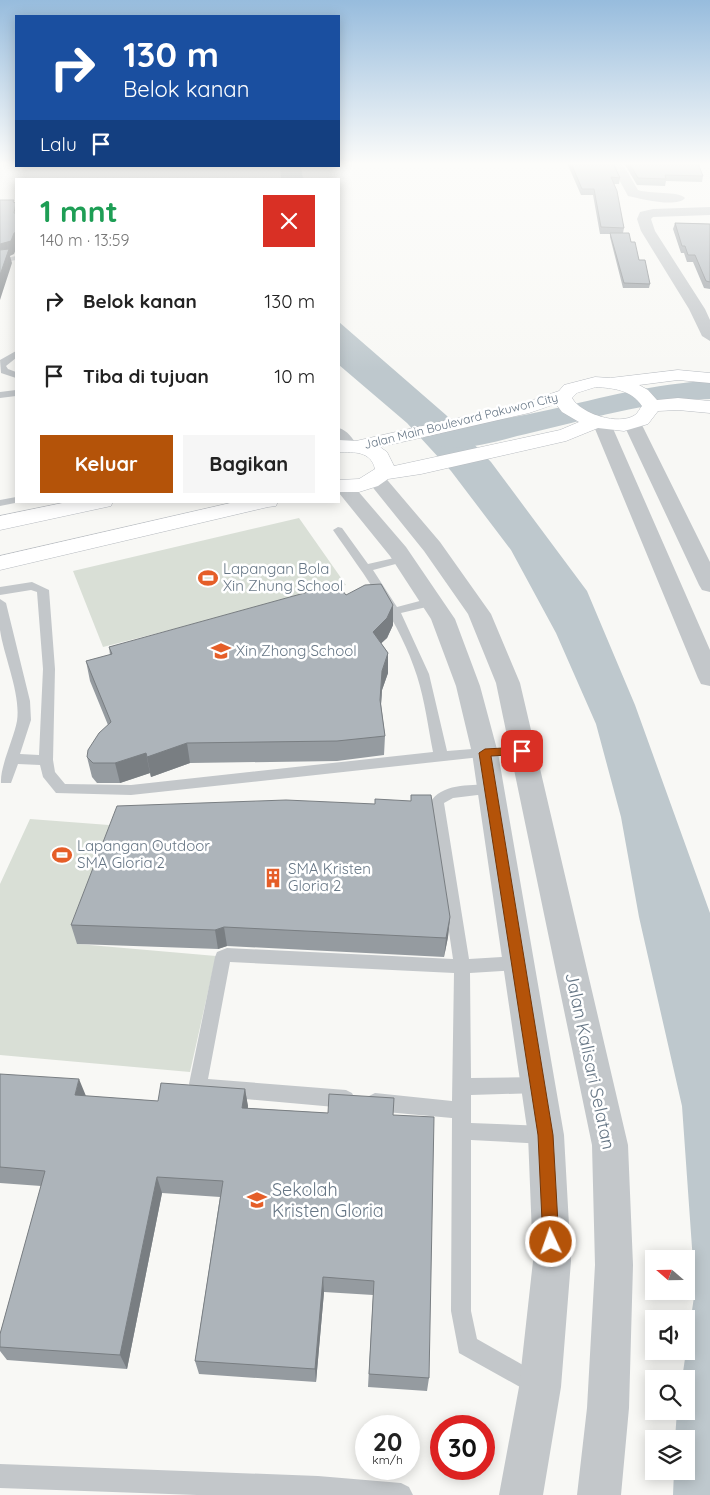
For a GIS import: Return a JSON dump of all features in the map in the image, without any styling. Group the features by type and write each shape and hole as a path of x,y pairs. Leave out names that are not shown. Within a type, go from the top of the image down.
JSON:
{"street":[{"path":"651,233 670,268 703,308 710,336"},
{"path":"611,383 678,375 710,378"},
{"path":"564,395 563,402 566,409 574,415 598,423 632,423 643,419 650,413 652,406 648,399 640,392 611,383"},
{"name":"Jalan Main Boulevard Pakuwon City","path":"346,443 390,439 485,417 564,395 570,389 581,384 611,383"},
{"path":"652,406 678,404 710,407"},
{"path":"341,487 362,485 379,477 512,448 580,430 598,423"},
{"path":"598,423 710,678"},
{"path":"632,423 710,585"},
{"path":"346,443 376,452 382,457 385,468 379,477"},
{"name":"Jalan Kalisari Selatan","path":"379,477 432,547 479,614 508,683 610,1145 614,1266 608,1408 599,1495"},
{"path":"341,487 403,559 442,618 468,686 485,753 546,1135 552,1260 540,1387 521,1495"},
{"path":"0,523 94,503"},
{"path":"0,563 259,503"},
{"path":"485,753 522,751"}],"lane":[{"path":"0,261 15,258"},
{"path":"8,374 2,366 2,362 15,355"},
{"path":"0,395 15,393"},
{"path":"0,503 15,500"},
{"path":"338,530 366,568 404,627 424,675 440,756"},
{"path":"366,568 403,559"},
{"path":"0,591 32,586 43,590 49,669 46,760 48,773 61,789 131,790 440,756 485,753"},
{"path":"394,611 432,602"},
{"path":"0,603 23,701 24,720 6,779"},
{"path":"11,759 46,760"},
{"path":"490,789 445,794 438,799 437,803 462,966 461,1311 467,1345 540,1387"},
{"path":"461,1110 201,1087 198,1084 222,957 227,955 462,966 519,963"},
{"path":"461,1087 538,1085"},
{"path":"461,1131 546,1135"},
{"path":"0,1476 401,1495"}],"shaded area":[{"path":"340,323 446,415 491,462 587,591 635,705 710,913 710,1495 673,1495 674,1480 695,1480 695,1430 676,1430 676,1420 695,1420 695,1370 683,1370 685,1360 695,1360 695,1310 692,1310 695,1300 695,1250 692,1250 682,1106 639,917 621,817 596,724 556,633 511,550 451,471 407,423 340,366"},
{"name":"Lapangan Bola Xin Zhung School","path":"299,518 346,585 103,647 73,571"},
{"path":"30,819 122,826 78,944 216,956 190,1072 0,1055 0,884"}],"building":[{"path":"0,233 14,233 11,241 0,244"},
{"path":"610,233 629,233 631,242 635,242 639,260 645,260 650,284 624,283"},
{"path":"678,233 710,233 710,282 706,281 695,255 688,255 685,246 682,246"},
{"path":"9,249 0,275 0,250"},
{"path":"337,584 346,595 365,585 381,584 393,605 387,618 373,632 388,653 382,671 380,700 385,736 337,741 187,743 147,757 146,753 115,763 93,763 87,757 88,750 99,733 111,722 86,661 112,654 109,647"},
{"name":"SMA Kristen Gloria 2","path":"411,795 431,795 450,917 446,938 224,927 215,930 71,925 117,806 286,800 375,804 375,799 411,801"},
{"path":"0,1074 79,1079 75,1095 158,1101 161,1083 245,1089 242,1108 328,1113 329,1094 394,1098 393,1115 434,1117 429,1378 369,1374 374,1281 323,1277 315,1369 195,1361 223,1181 157,1177 120,1355 0,1347 0,1334 45,1171 0,1167"}],"waterway":[{"path":"450,439 483,434 674,391 710,390"}],"place":[{"name":"Lapangan Bola Xin Zhung School","path":"208,578"},
{"name":"Xin Zhong School","path":"221,651"},
{"name":"Lapangan Outdoor SMA Gloria 2","path":"62,855"},
{"name":"SMA Kristen Gloria 2","path":"273,878"},
{"name":"Sekolah Kristen Gloria","path":"257,1200"}],"route":[{"path":"522,751 485,753 546,1135 551,1242"}]}
